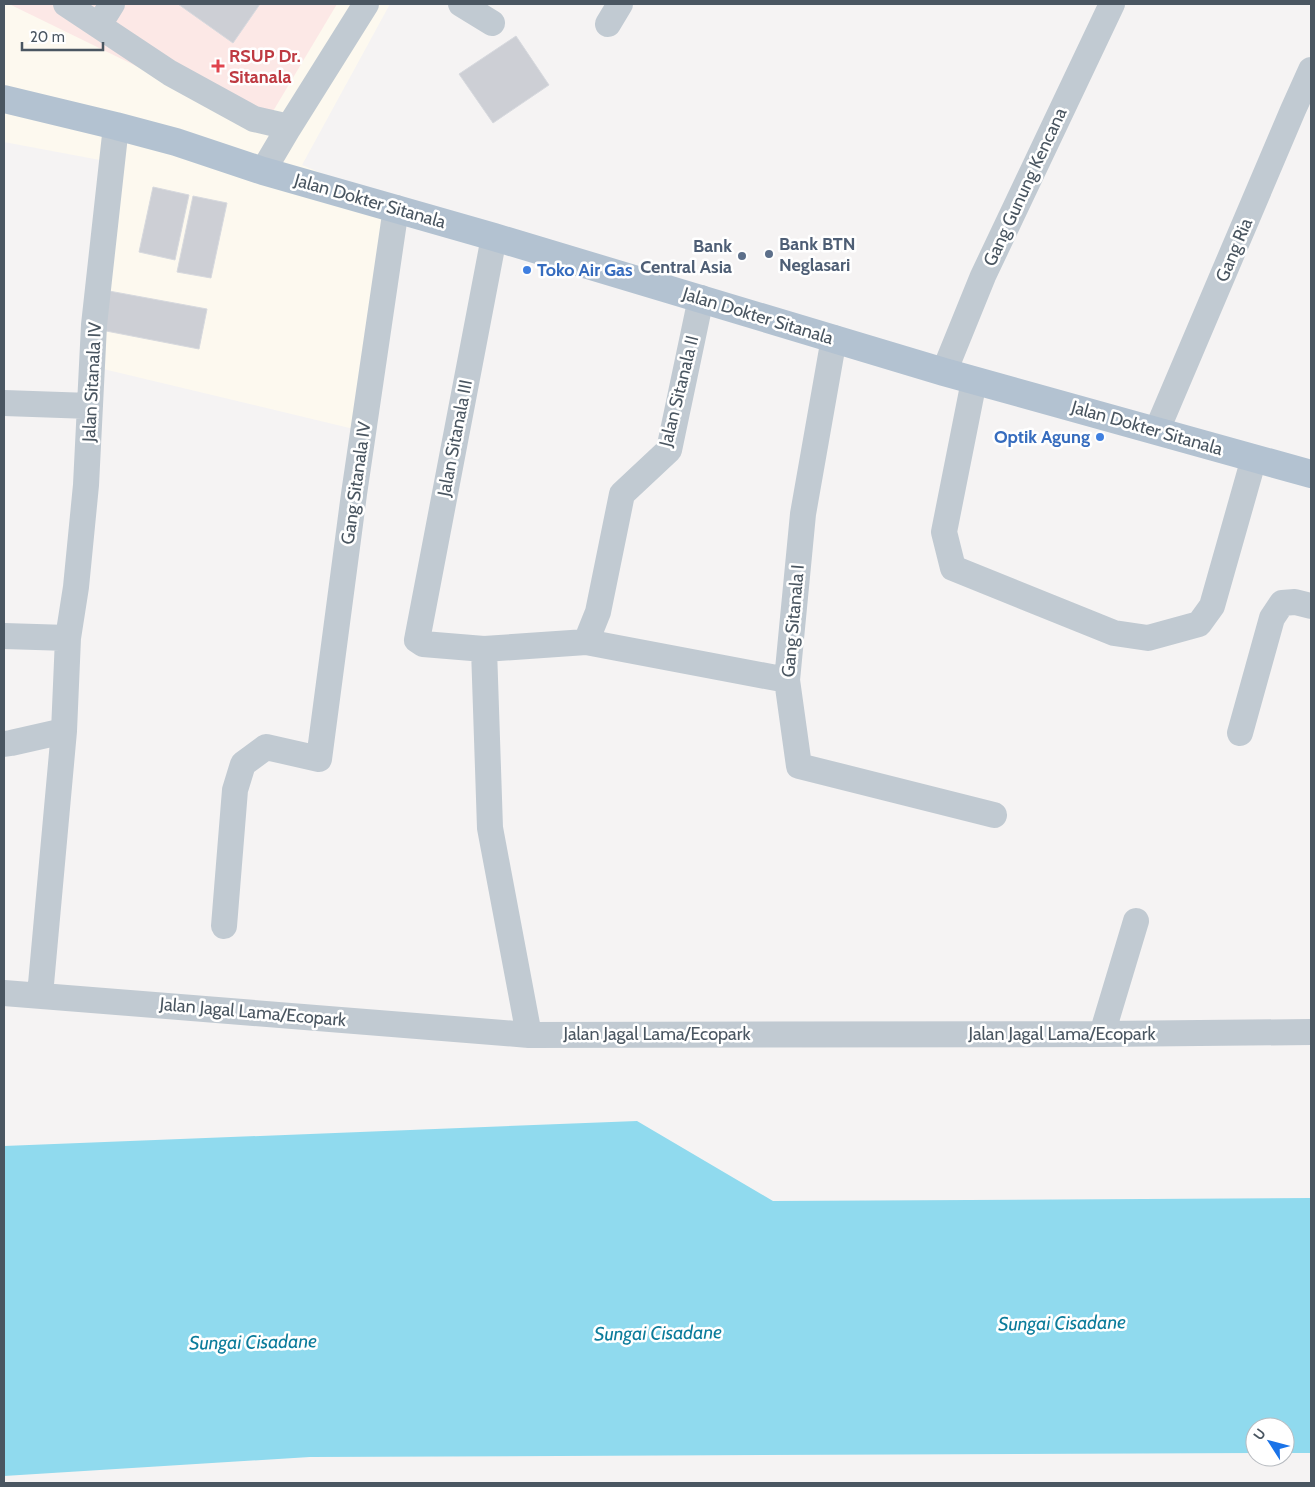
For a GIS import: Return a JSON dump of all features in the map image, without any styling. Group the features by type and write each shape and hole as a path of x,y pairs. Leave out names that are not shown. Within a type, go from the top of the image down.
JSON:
{"main road":[{"name":"Jalan Dokter Sitanala","path":"4,99 176,142 263,171 396,208 701,298 944,372 1311,474"}],"street":[{"path":"66,4 170,73 254,120 285,133"},
{"path":"99,25 112,4"},
{"path":"263,171 366,4"},
{"path":"461,4 492,23"},
{"name":"Gang Gunung Kencana","path":"944,372 983,276 1112,4"},
{"name":"Gang Ria","path":"1157,430 1311,70"},
{"name":"Jalan Sitanala IV","path":"40,995 64,731 68,638 82,537 94,325 116,126"},
{"name":"Gang Sitanala IV","path":"224,926 236,790 243,764 266,747 319,759 354,494 396,208"},
{"name":"Jalan Sitanala III","path":"484,649 422,644 417,640 494,237"},
{"name":"Jalan Sitanala II","path":"586,642 598,612 622,494 669,450 701,298"},
{"name":"Gang Sitanala I","path":"834,338 803,514 786,680 800,766 994,815"},
{"path":"974,380 944,532 953,568 1114,633 1148,638 1199,624 1212,606 1254,458"},
{"path":"4,403 90,406"},
{"path":"1240,733 1272,618 1282,604 1295,602 1311,606"},
{"path":"4,636 68,638"},
{"path":"529,1034 490,828 484,649 586,642 786,680"},
{"path":"4,744 64,731"},
{"path":"1102,1034 1136,921"},
{"name":"Jalan Jagal Lama/Ecopark","path":"4,993 529,1034 1311,1032"}],"shaded area":[{"path":"4,4 390,4 302,165 401,206 362,431 95,367 116,163 4,142"},
{"name":"RSUP Dr. Sitanala","path":"9,4 337,4 263,128"}],"water":[{"name":"Sungai Cisadane","path":"637,1121 773,1201 1311,1198 1311,1453 1295,1453 1295,1417 1245,1417 1245,1453 310,1457 4,1476 4,1146"}],"building":[{"path":"178,4 260,4 233,43"},
{"path":"516,36 549,85 493,123 459,74"},
{"path":"153,187 189,195 175,260 139,252"},
{"path":"193,196 227,203 211,278 177,272"},
{"path":"109,291 207,309 199,349 101,330"}],"place":[{"name":"RSUP Dr. Sitanala","path":"218,66"},
{"name":"Bank BTN Neglasari","path":"769,254"},
{"name":"Bank Central Asia","path":"742,256"},
{"name":"Toko Air Gas","path":"527,270"},
{"name":"Optik Agung","path":"1100,437"}]}
